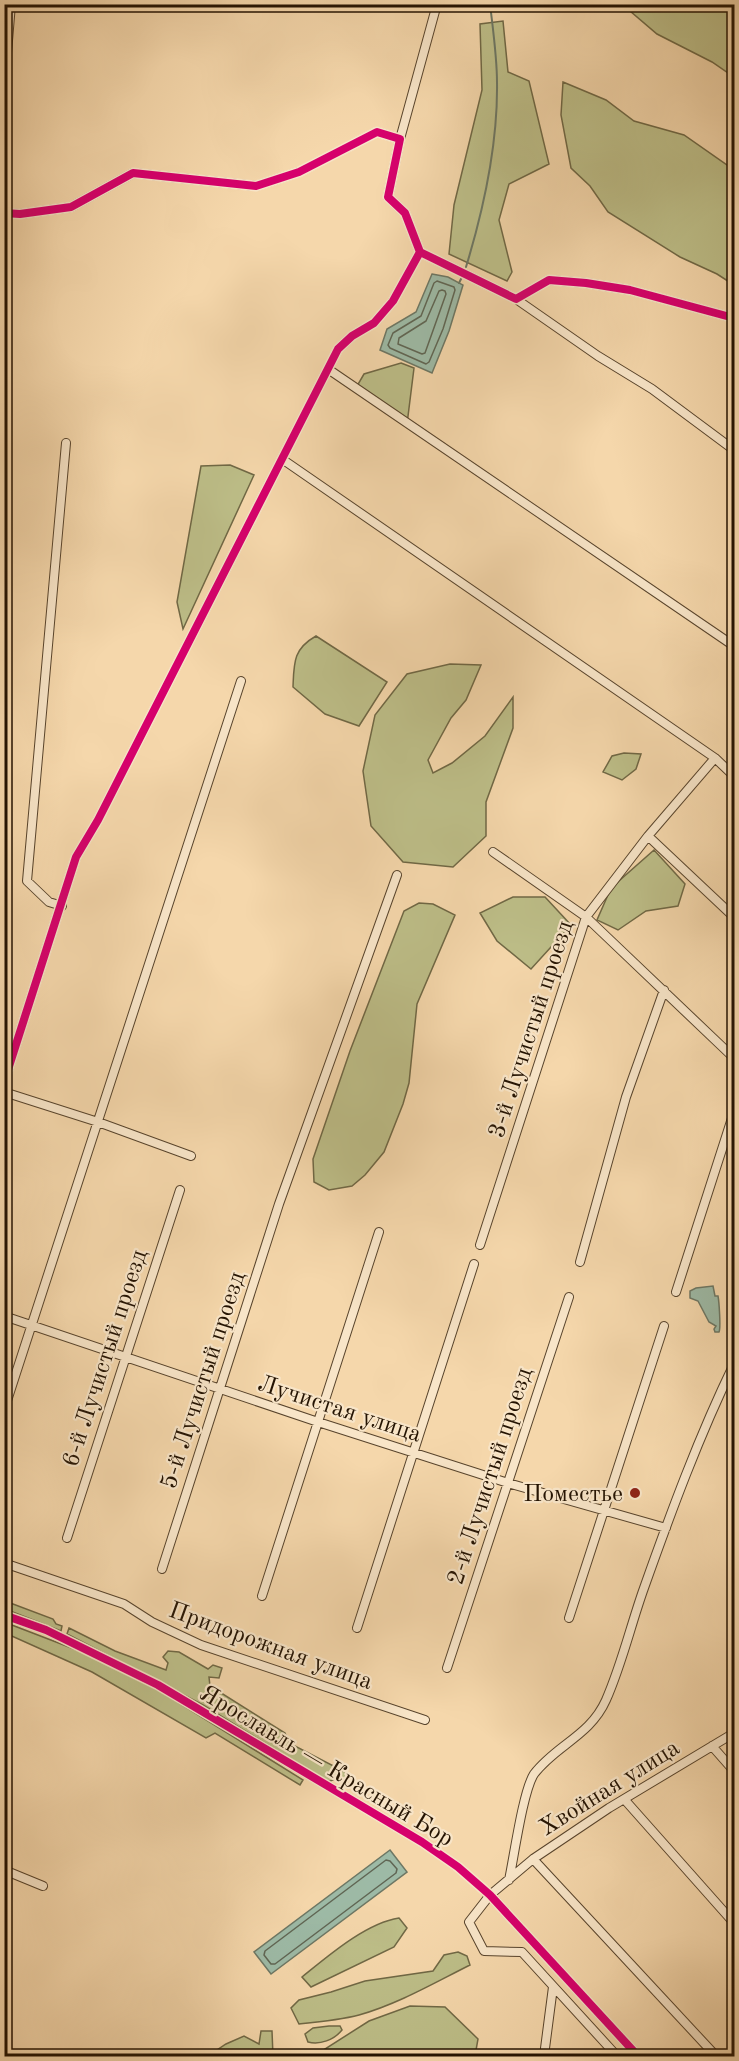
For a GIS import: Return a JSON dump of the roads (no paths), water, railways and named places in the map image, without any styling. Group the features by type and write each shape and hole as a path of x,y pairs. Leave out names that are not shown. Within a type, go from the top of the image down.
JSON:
{"street":[{"path":"5,77 11,4"},
{"path":"437,4 400,139 388,197 405,213 420,252 516,300 598,356 652,389 735,450"},
{"path":"4,213 20,214 71,207 133,173 256,186 299,172 377,132 400,139"},
{"path":"4,1082 76,857 98,820 327,369 338,350 352,336 374,323 393,301 420,252"},
{"path":"516,300 549,280 586,283 630,290 735,318"},
{"path":"327,369 735,646"},
{"path":"62,906 49,902 27,881 66,443"},
{"path":"282,459 715,758 735,776"},
{"path":"4,1410 241,681"},
{"name":"3-й Лучистый проезд","path":"480,1245 586,917 648,836 715,758"},
{"path":"648,836 735,916"},
{"path":"493,852 586,917 735,1058"},
{"name":"5-й Лучистый проезд","path":"162,1569 279,1204 398,875"},
{"path":"580,1262 626,1097 664,990"},
{"path":"4,1092 98,1122 191,1156"},
{"path":"676,1292 735,1112"},
{"name":"6-й Лучистый проезд","path":"67,1538 180,1190"},
{"path":"262,1596 378,1232"},
{"path":"357,1628 474,1264"},
{"name":"2-й Лучистый проезд","path":"447,1668 568,1297"},
{"name":"Лучистая улица","path":"4,1316 318,1422 508,1483 666,1528"},
{"path":"569,1618 664,1326"},
{"path":"509,1880 526,1796 533,1776 546,1762 586,1730 598,1716 607,1698 666,1528 712,1410 735,1364"},
{"name":"Придорожная улица","path":"4,1563 124,1604 152,1622 201,1646 425,1720"},
{"name":"Ярославль — Красный Бор","path":"4,1615 46,1630 159,1685 422,1842 458,1867 490,1895 638,2056"},
{"name":"Хвойная улица","path":"554,1987 522,1952 484,1951 469,1922 490,1895 533,1859 624,1800 735,1733"},
{"path":"712,1746 735,1771"},
{"path":"624,1800 735,1923"},
{"path":"533,1859 716,2056"},
{"path":"4,1870 43,1886"},
{"path":"544,2056 554,1987"},
{"path":"554,1987 617,2056"}],"water":[{"path":"432,274 448,277 463,285 449,331 432,373 380,350 387,329 416,312"},
{"path":"713,1286 715,1296 718,1296 719,1332 715,1332 716,1326 709,1322 698,1301 690,1298 690,1291"},
{"path":"390,1850 407,1872 271,1974 254,1952"}],"waterway":[{"path":"466,267 489,176 495,129 497,73 490,4"},
{"path":"459,283 462,277"}],"place":[{"name":"Поместье","path":"635,1493"}]}
